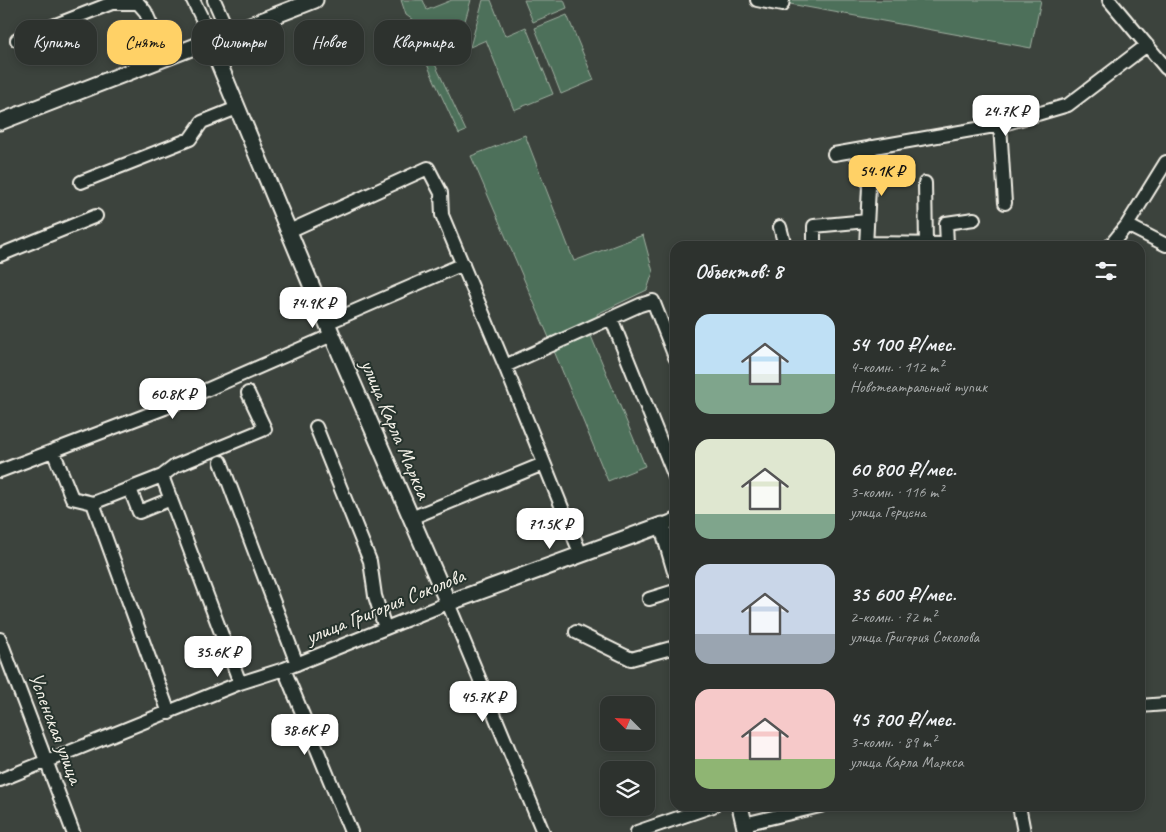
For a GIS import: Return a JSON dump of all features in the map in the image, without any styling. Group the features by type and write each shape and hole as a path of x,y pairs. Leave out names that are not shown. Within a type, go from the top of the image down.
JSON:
{"main road":[{"path":"264,20 315,0"},
{"path":"0,122 150,65"},
{"name":"улица Карла Маркса","path":"220,65 330,329 448,603"},
{"name":"улица Григория Соколова","path":"448,603 669,523"},
{"path":"741,811 745,828"}],"street":[{"path":"193,0 202,20"},
{"path":"214,0 223,20"},
{"path":"757,0 782,5 783,0"},
{"path":"1109,0 1166,68"},
{"path":"68,20 112,3 138,3 149,20"},
{"path":"834,154 1000,125 1068,105 1147,45"},
{"path":"81,182 190,139 202,122 237,108"},
{"path":"1000,125 1005,203"},
{"path":"866,241 871,147"},
{"path":"1114,241 1166,162"},
{"path":"289,231 428,168 441,193 442,215 464,264 581,555"},
{"path":"925,183 926,241"},
{"path":"0,255 96,216"},
{"path":"947,241 946,223 974,219"},
{"path":"814,241 814,226 867,221"},
{"path":"1126,225 1166,245"},
{"path":"780,227 784,241"},
{"path":"0,471 165,408 464,264"},
{"path":"505,366 653,301 670,344"},
{"path":"611,318 670,465"},
{"path":"53,451 72,498 93,503 162,476 175,466 265,429 248,393"},
{"path":"316,427 370,561 375,596 385,628"},
{"path":"222,462 297,664"},
{"path":"411,518 543,464"},
{"path":"162,476 240,684"},
{"path":"130,489 139,512 171,499"},
{"path":"93,503 169,713"},
{"path":"649,599 670,593"},
{"name":"улица Григория Соколова","path":"0,780 448,603"},
{"name":"улица Карла Маркса","path":"448,603 543,832"},
{"path":"576,632 632,659 670,648"},
{"name":"Успенская улица","path":"0,638 73,832"},
{"path":"284,669 351,832"},
{"path":"1145,706 1166,704"},
{"path":"637,832 698,811"},
{"path":"745,828 803,811"},
{"path":"1020,811 1024,832"}],"green space":[{"path":"401,0 423,0 427,10 452,0 471,0 465,20 413,20 406,15"},
{"path":"483,0 491,0 505,36 526,27 553,94 514,110 486,40 471,47"},
{"path":"524,0 564,0 567,8 533,22"},
{"path":"790,0 1041,0 1031,48 790,4"},
{"path":"567,15 594,80 561,94 535,28"},
{"path":"427,65 435,65 466,131 459,134"},
{"path":"525,135 574,261 643,235 653,272 647,290 597,314 598,319 550,340 471,156"},
{"path":"591,336 645,466 608,481 554,351"}]}
